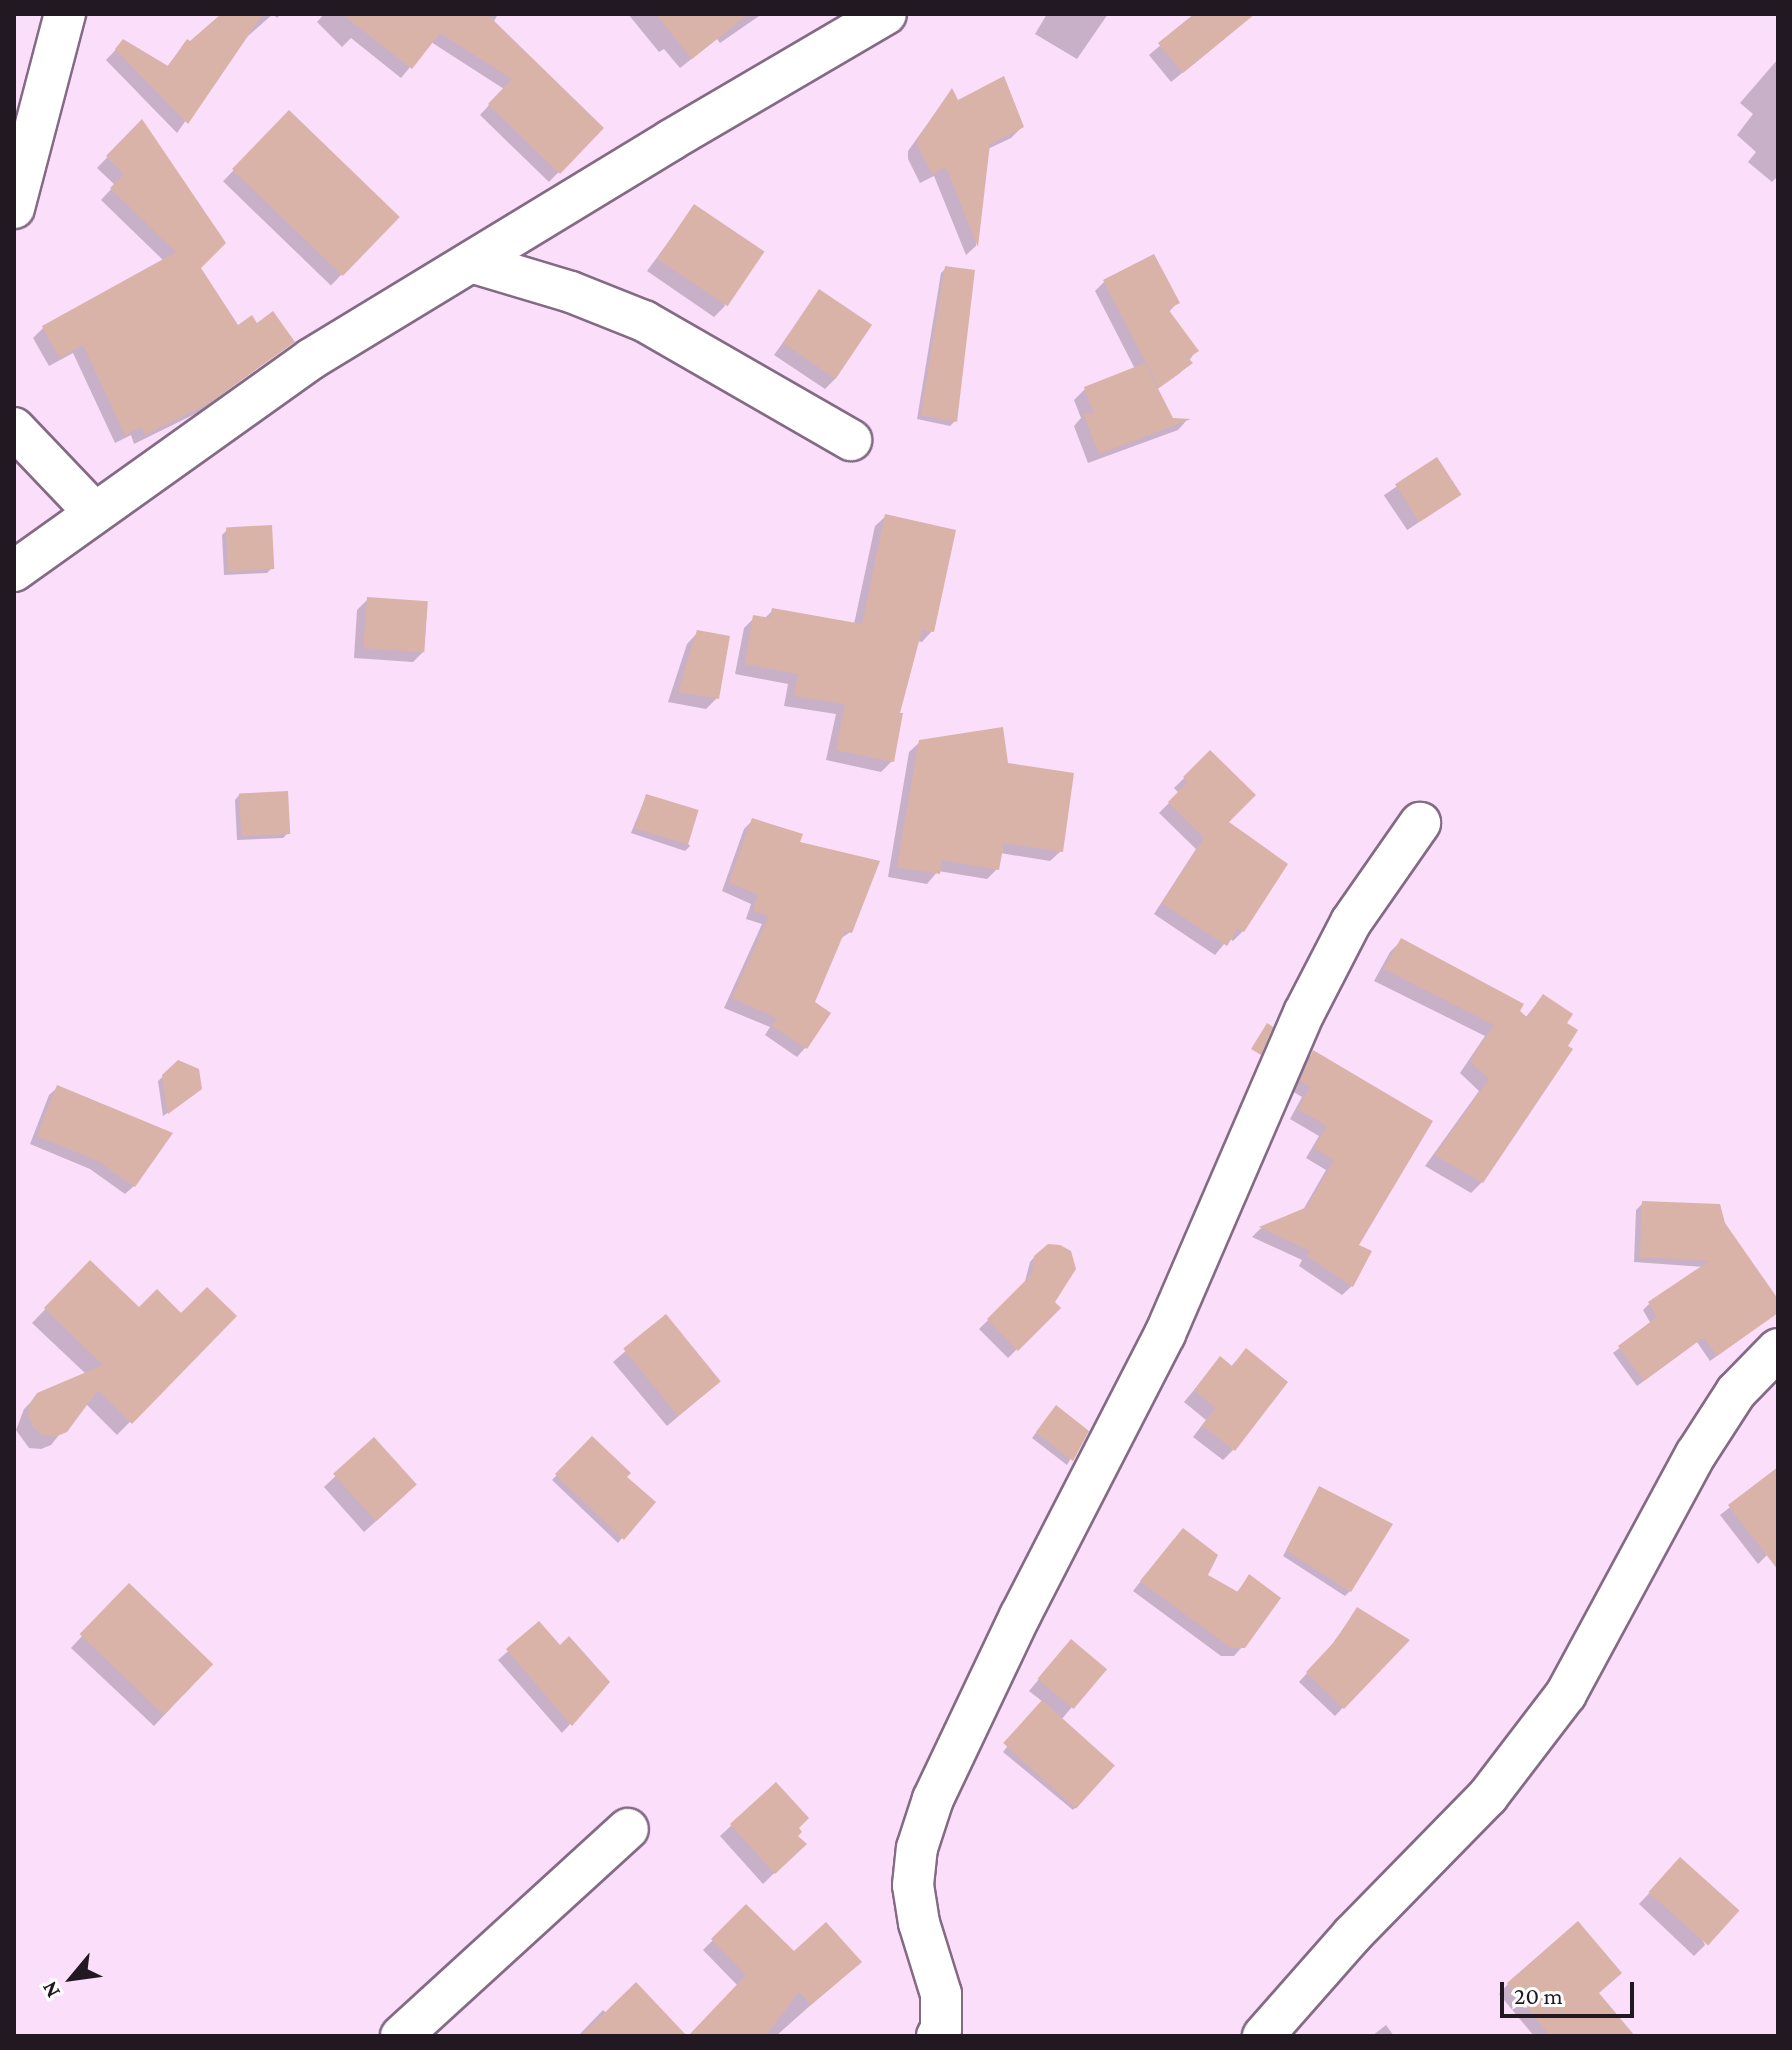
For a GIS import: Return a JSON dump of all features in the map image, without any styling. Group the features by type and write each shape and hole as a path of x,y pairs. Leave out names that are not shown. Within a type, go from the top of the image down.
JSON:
{"street":[{"path":"14,208 65,14"},
{"path":"14,571 311,359 886,14"},
{"path":"471,262 571,292 644,321 851,440"},
{"path":"14,428 95,513"},
{"path":"937,2036 941,2029 941,1994 919,1923 913,1885 917,1848 933,1799 1020,1616 1165,1334 1304,1013 1351,922 1420,823"},
{"path":"1263,2036 1352,1935 1488,1796 1566,1694 1696,1454 1736,1392 1778,1349"},
{"path":"401,2036 628,1829"}],"building":[{"path":"221,14 263,14 188,124 115,49 123,39 168,66 187,39 190,41"},
{"path":"342,14 487,14 604,128 560,174 488,104 512,79 440,33 412,69"},
{"path":"656,14 748,14 692,59"},
{"path":"1194,14 1255,14 1183,73 1158,43"},
{"path":"1004,76 1024,127 990,144 978,247 946,167 932,174 918,147 918,138 952,88 958,100"},
{"path":"289,110 400,217 343,276 232,169"},
{"path":"142,119 226,243 201,268 238,325 252,315 257,323 273,311 295,342 209,403 145,435 141,427 125,435 83,345 59,358 42,326 176,252 110,188 124,174 106,156"},
{"path":"694,204 764,252 728,306 657,259"},
{"path":"1154,254 1180,303 1168,309 1199,351 1188,358 1193,363 1159,388 1103,280"},
{"path":"945,266 975,270 957,422 921,415"},
{"path":"819,289 872,325 836,379 783,343"},
{"path":"1145,363 1173,418 1191,419 1099,454 1083,413 1094,414 1084,387"},
{"path":"1437,457 1462,495 1420,522 1395,484"},
{"path":"885,514 956,530 934,632 922,630 900,713 903,713 894,762 836,750 845,704 794,696 798,674 745,664 753,615 770,618 772,608 862,624"},
{"path":"272,525 274,569 228,571 226,527"},
{"path":"367,597 428,601 424,652 363,648"},
{"path":"697,630 730,636 719,699 678,692"},
{"path":"1003,727 1008,763 1074,773 1063,852 1004,843 999,870 942,860 940,874 897,867 919,740"},
{"path":"1210,750 1256,795 1229,822 1288,864 1244,932 1238,928 1227,946 1162,903 1204,838 1168,802 1188,782 1183,777"},
{"path":"288,791 290,834 241,837 239,794"},
{"path":"646,794 699,810 688,845 635,828"},
{"path":"752,818 803,834 800,842 880,861 852,933 845,931 815,1002 831,1013 807,1049 772,1026 777,1018 732,998 769,916 753,911 758,895 729,882"},
{"path":"1401,938 1524,1004 1520,1011 1527,1017 1543,994 1573,1014 1567,1023 1578,1030 1568,1046 1573,1049 1483,1183 1435,1155 1489,1079 1470,1061 1494,1025 1384,969"},
{"path":"1267,1023 1273,1027 1261,1055 1251,1049"},
{"path":"1313,1050 1433,1121 1359,1245 1372,1251 1353,1287 1307,1256 1310,1251 1259,1227 1307,1207 1334,1160 1314,1148 1327,1126 1298,1109 1310,1087 1300,1081"},
{"path":"178,1060 199,1069 202,1089 168,1114 162,1075"},
{"path":"57,1085 173,1133 135,1187 98,1161 37,1136"},
{"path":"1642,1201 1720,1204 1725,1223 1778,1299 1778,1313 1717,1356 1704,1337 1644,1381 1618,1346 1657,1317 1648,1302 1709,1261 1640,1257"},
{"path":"1048,1244 1060,1245 1071,1251 1076,1269 1055,1302 1061,1308 1018,1351 987,1319 1032,1274 1034,1256"},
{"path":"90,1260 139,1307 157,1289 181,1313 207,1287 237,1316 132,1424 98,1390 67,1432 55,1437 42,1435 33,1427 28,1415 30,1403 37,1393 103,1365 44,1308"},
{"path":"666,1314 721,1382 678,1416 623,1349"},
{"path":"1246,1348 1288,1382 1235,1451 1202,1425 1216,1408 1194,1390 1220,1356 1232,1366"},
{"path":"1056,1405 1089,1431 1073,1461 1036,1432"},
{"path":"592,1436 631,1473 627,1477 656,1502 624,1540 555,1474"},
{"path":"374,1437 417,1485 376,1521 333,1474"},
{"path":"1778,1467 1778,1570 1728,1505"},
{"path":"1319,1486 1393,1524 1351,1592 1286,1550"},
{"path":"1183,1528 1218,1555 1208,1575 1238,1592 1249,1574 1281,1598 1245,1648 1231,1648 1140,1581"},
{"path":"129,1583 213,1664 164,1715 80,1634"},
{"path":"1357,1607 1410,1640 1344,1709 1306,1672 1336,1640"},
{"path":"539,1621 560,1645 569,1636 610,1682 572,1726 506,1649"},
{"path":"1071,1639 1107,1669 1074,1709 1038,1679"},
{"path":"1042,1700 1115,1766 1076,1809 1003,1743"},
{"path":"776,1782 809,1818 799,1828 802,1832 798,1836 807,1844 775,1874 730,1824"},
{"path":"1680,1857 1739,1911 1708,1945 1649,1892"},
{"path":"746,1904 794,1951 826,1922 862,1962 811,2005 799,1992 765,2036 688,2036 746,1975 711,1939"},
{"path":"1578,1921 1622,1973 1599,1993 1635,2036 1550,2036 1507,1983"},
{"path":"636,1982 687,2036 581,2036"}]}
